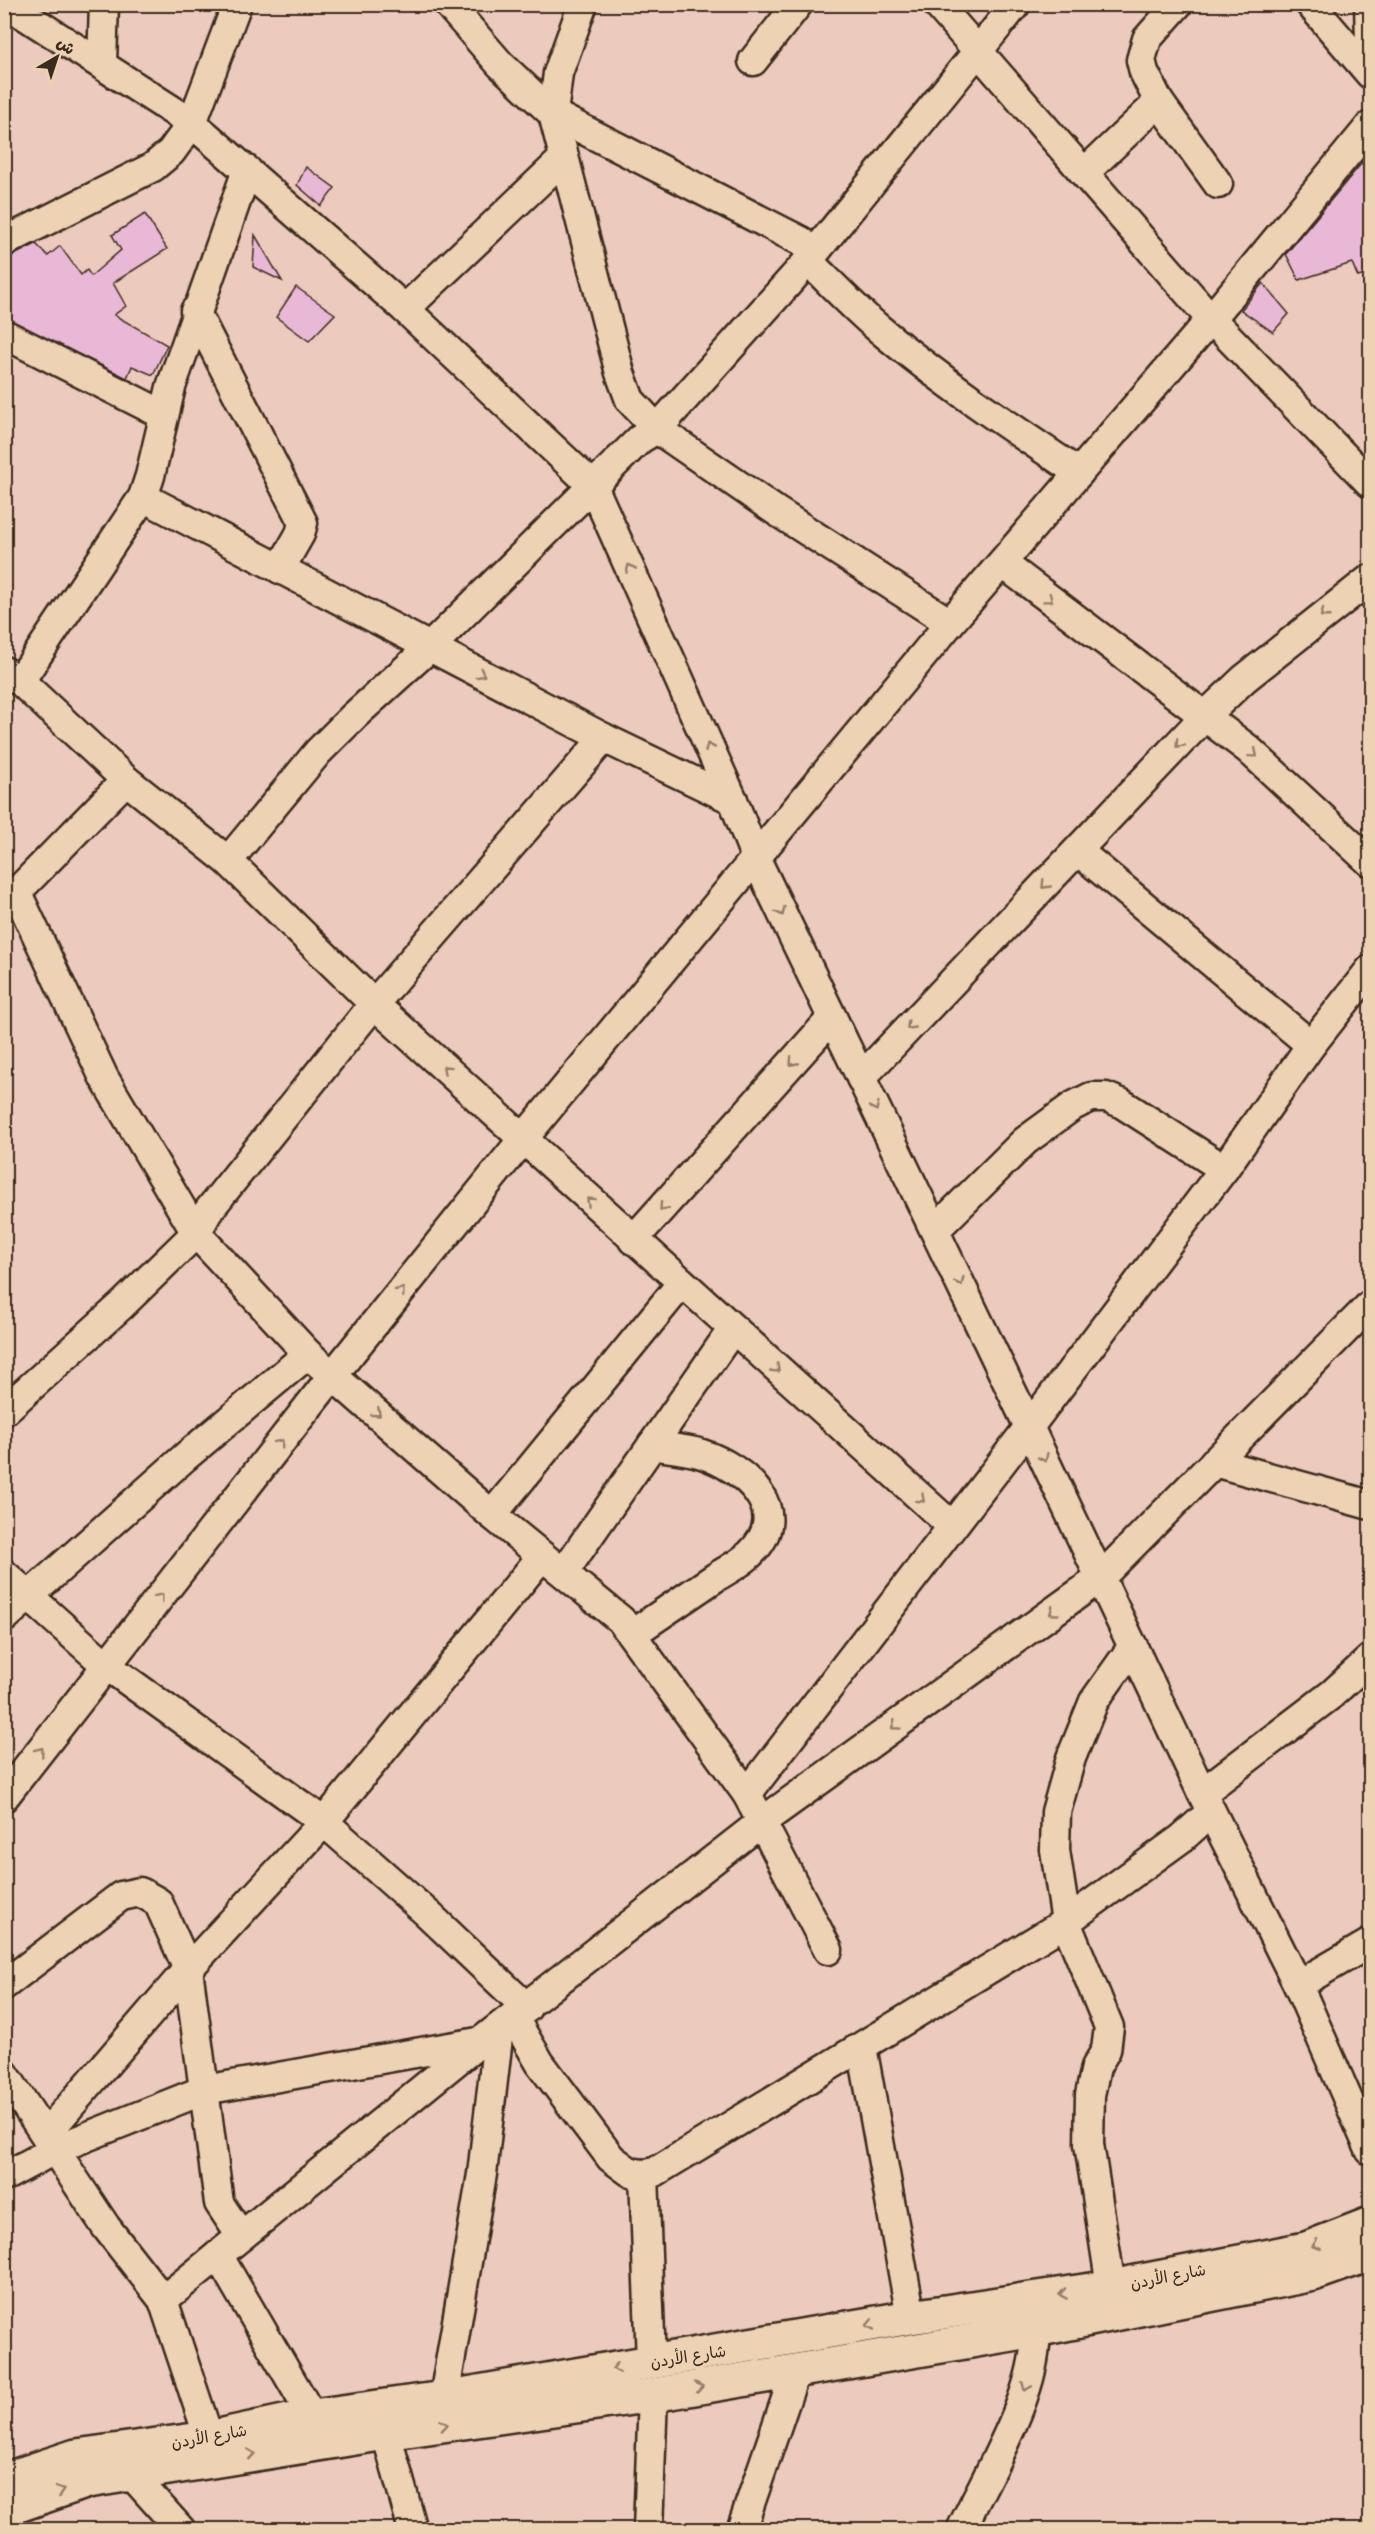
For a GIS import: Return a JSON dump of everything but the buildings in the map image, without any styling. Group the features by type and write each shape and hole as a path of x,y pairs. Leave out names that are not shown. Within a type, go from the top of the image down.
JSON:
{"highway":[{"name":"شارع الأردن","path":"4,2480 76,2456 208,2438 312,2416 444,2398 829,2333 910,2317 1111,2287 1306,2249 1371,2224"},
{"name":"شارع الأردن","path":"4,2510 88,2481 386,2433 653,2395 1035,2330 1313,2274 1371,2254"},
{"path":"829,2333 834,2365"}],"street":[{"path":"7,4 192,123 405,309 593,486 733,800 756,860 935,1230 1207,1803 1298,1985 1371,2150"},
{"path":"102,63 105,4"},
{"path":"4,242 153,167 171,152 192,123 237,4"},
{"path":"448,4 500,64 553,114 804,251 876,326 921,363 982,408 1079,473"},
{"path":"583,4 558,74 553,114 620,373 630,400 648,430 950,623"},
{"path":"753,61 798,4"},
{"path":"937,4 1210,319 1371,483"},
{"path":"971,43 992,4"},
{"path":"228,861 318,752 429,648 648,430 804,251 971,43 1016,4"},
{"path":"1179,4 1147,39 1141,60 1144,72 1159,102 1218,184"},
{"path":"1310,4 1371,74"},
{"path":"1370,4 1371,44"},
{"path":"1083,173 1159,102"},
{"path":"4,1797 333,1375 523,1140 950,623 1210,319 1371,126"},
{"path":"405,309 564,158"},
{"path":"247,170 195,311 164,415 143,497 12,676 126,780 228,861 374,1004 681,1284 952,1526"},
{"path":"195,311 303,523 300,534 279,569"},
{"path":"4,334 164,415"},
{"path":"143,497 604,738 733,800"},
{"path":"1002,564 1276,773 1371,862"},
{"path":"861,1078 1204,716 1253,672 1371,579"},
{"path":"4,1411 122,1305 196,1233 209,1210 374,1004 604,738"},
{"path":"126,780 11,899 104,1078 196,1233 308,1354 492,1515 608,1607 632,1634 747,1794 828,1950"},
{"path":"1078,850 1311,1045"},
{"path":"747,1794 1029,1427 1224,1169 1311,1045 1371,969"},
{"path":"633,1240 832,1018"},
{"path":"935,1230 1025,1141 1073,1106 1091,1097 1106,1097 1121,1103 1224,1169"},
{"path":"492,1515 681,1284"},
{"path":"163,2300 505,2024 763,1821 1100,1578 1371,1305"},
{"path":"4,2177 51,2142 188,1969 324,1822 553,1564 652,1444 732,1330"},
{"path":"4,1618 184,1456 308,1354"},
{"path":"632,1634 750,1554 763,1535 767,1516 765,1500 754,1485 728,1468 702,1455 652,1444"},
{"path":"1214,1462 1371,1505"},
{"path":"4,1574 106,1665 324,1822 428,1914 505,2024 540,2063 601,2147 619,2165 630,2172 644,2174 656,2172 1066,1922 1182,1838 1207,1803 1371,1659"},
{"path":"1111,2287 1089,2144 1090,2095 1096,2067 1106,2050 1109,2027 1066,1922 1055,1850 1056,1812 1071,1758 1094,1701 1133,1647"},
{"path":"4,1985 122,1896 140,1892 158,1902 188,1969 219,2203 241,2236"},
{"path":"1298,1985 1371,1943"},
{"path":"51,2142 204,2090 505,2024"},
{"path":"444,2398 505,2024"},
{"path":"862,2047 910,2317"},
{"path":"4,2073 106,2227 163,2300 208,2438"},
{"path":"644,2174 651,2362"},
{"path":"218,2255 312,2416"},
{"path":"961,2529 1027,2384 1035,2357 1035,2330"},
{"path":"741,2529 796,2370"},
{"path":"648,2529 653,2395"},
{"path":"386,2433 413,2529"},
{"path":"131,2474 181,2529"}]}
